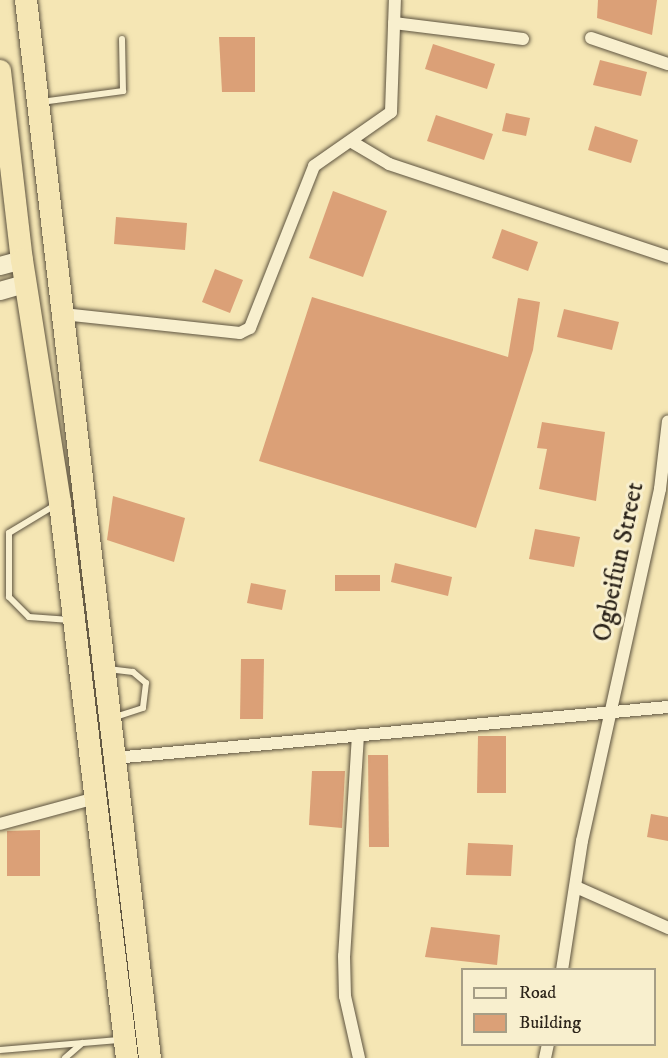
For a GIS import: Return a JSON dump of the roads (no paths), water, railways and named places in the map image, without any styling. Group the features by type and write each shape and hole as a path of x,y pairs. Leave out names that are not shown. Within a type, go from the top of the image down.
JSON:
{"highway":[{"path":"26,0 150,1058"},
{"path":"0,71 6,182 22,260 60,503 92,799 126,1049"}],"street":[{"path":"63,314 240,333 250,328 314,166 340,144 352,142 391,112 395,0"},
{"path":"394,23 523,39"},
{"path":"591,38 668,64"},
{"path":"352,142 389,164 668,257"},
{"path":"0,266 22,260"},
{"path":"0,291 25,284"},
{"name":"Ogbeifun Street","path":"562,968 609,712 664,489 668,421"},
{"path":"114,758 668,707"},
{"path":"358,735 344,957 345,996 359,1058"},
{"path":"0,824 92,799"},
{"path":"576,887 668,928"}],"lane":[{"path":"38,103 123,91 122,39"},
{"path":"60,503 9,533 9,597 29,617 73,621"},
{"path":"104,668 133,672 146,683 144,708 110,719"},
{"path":"65,1058 82,1043"},
{"path":"0,1050 82,1043 126,1049"}]}
